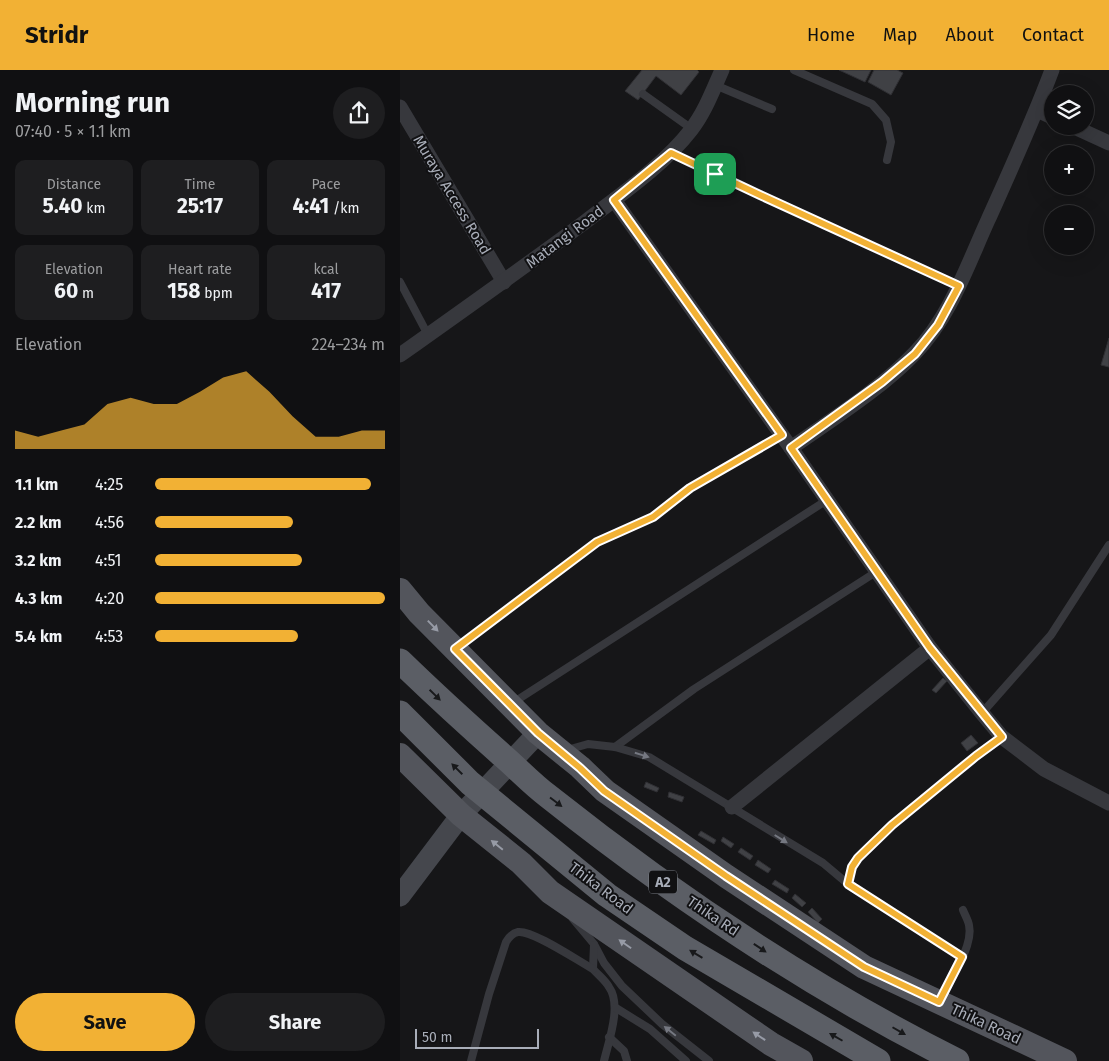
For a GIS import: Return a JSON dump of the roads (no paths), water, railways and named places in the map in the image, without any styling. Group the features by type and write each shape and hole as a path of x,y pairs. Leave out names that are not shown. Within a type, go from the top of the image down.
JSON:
{"highway":[{"name":"Thika Rd","path":"400,661 447,706 547,795 639,866 771,956 903,1034 958,1061"},
{"name":"Thika Road","path":"400,713 470,783 607,895 685,948 878,1061"}],"main road":[{"name":"Thika Road","path":"400,590 538,733 604,791 726,876 864,967 1066,1061"},
{"path":"400,896 461,816 538,733"},
{"name":"Thika Road","path":"400,755 461,816 521,863 550,892 771,1044 800,1061"}],"street":[{"name":"Matangi Road","path":"400,355 504,282 614,200 671,153 692,129 706,106 722,70"},
{"path":"791,448 882,382 915,354 938,325 959,286 1037,110 1052,70"},
{"name":"Muraya Access Road","path":"400,107 504,282"},
{"path":"1037,110 1044,113"},
{"path":"1092,135 1109,143"},
{"path":"614,200 782,435 930,648 982,713 1002,737 1044,769 1109,803"},
{"path":"732,807 930,648"}],"lane":[{"path":"794,70 872,104 886,120 892,142 887,160"},
{"path":"716,85 772,109"},
{"path":"643,94 692,129"},
{"path":"671,153 959,286"},
{"path":"400,282 428,335"},
{"path":"455,649 597,542 653,517 690,488 782,435"},
{"path":"510,705 827,500"},
{"path":"982,713 1051,635 1109,546"},
{"path":"615,747 694,689 876,572"},
{"path":"848,884 852,867 858,858 892,825 1002,737"},
{"path":"560,752 588,744 615,747 649,756 823,863 848,884 962,957"},
{"path":"550,892 594,944 604,964 622,986 662,1024 709,1061"},
{"path":"939,1002 968,941 970,925 963,910"},
{"path":"471,1061 489,994 506,942 510,935 517,932 533,936 592,969 609,987 615,997 616,1008 604,1061"},
{"path":"592,969 594,944"},
{"path":"616,1008 650,1029 686,1061"},
{"path":"609,1037 624,1050 627,1061"}]}
